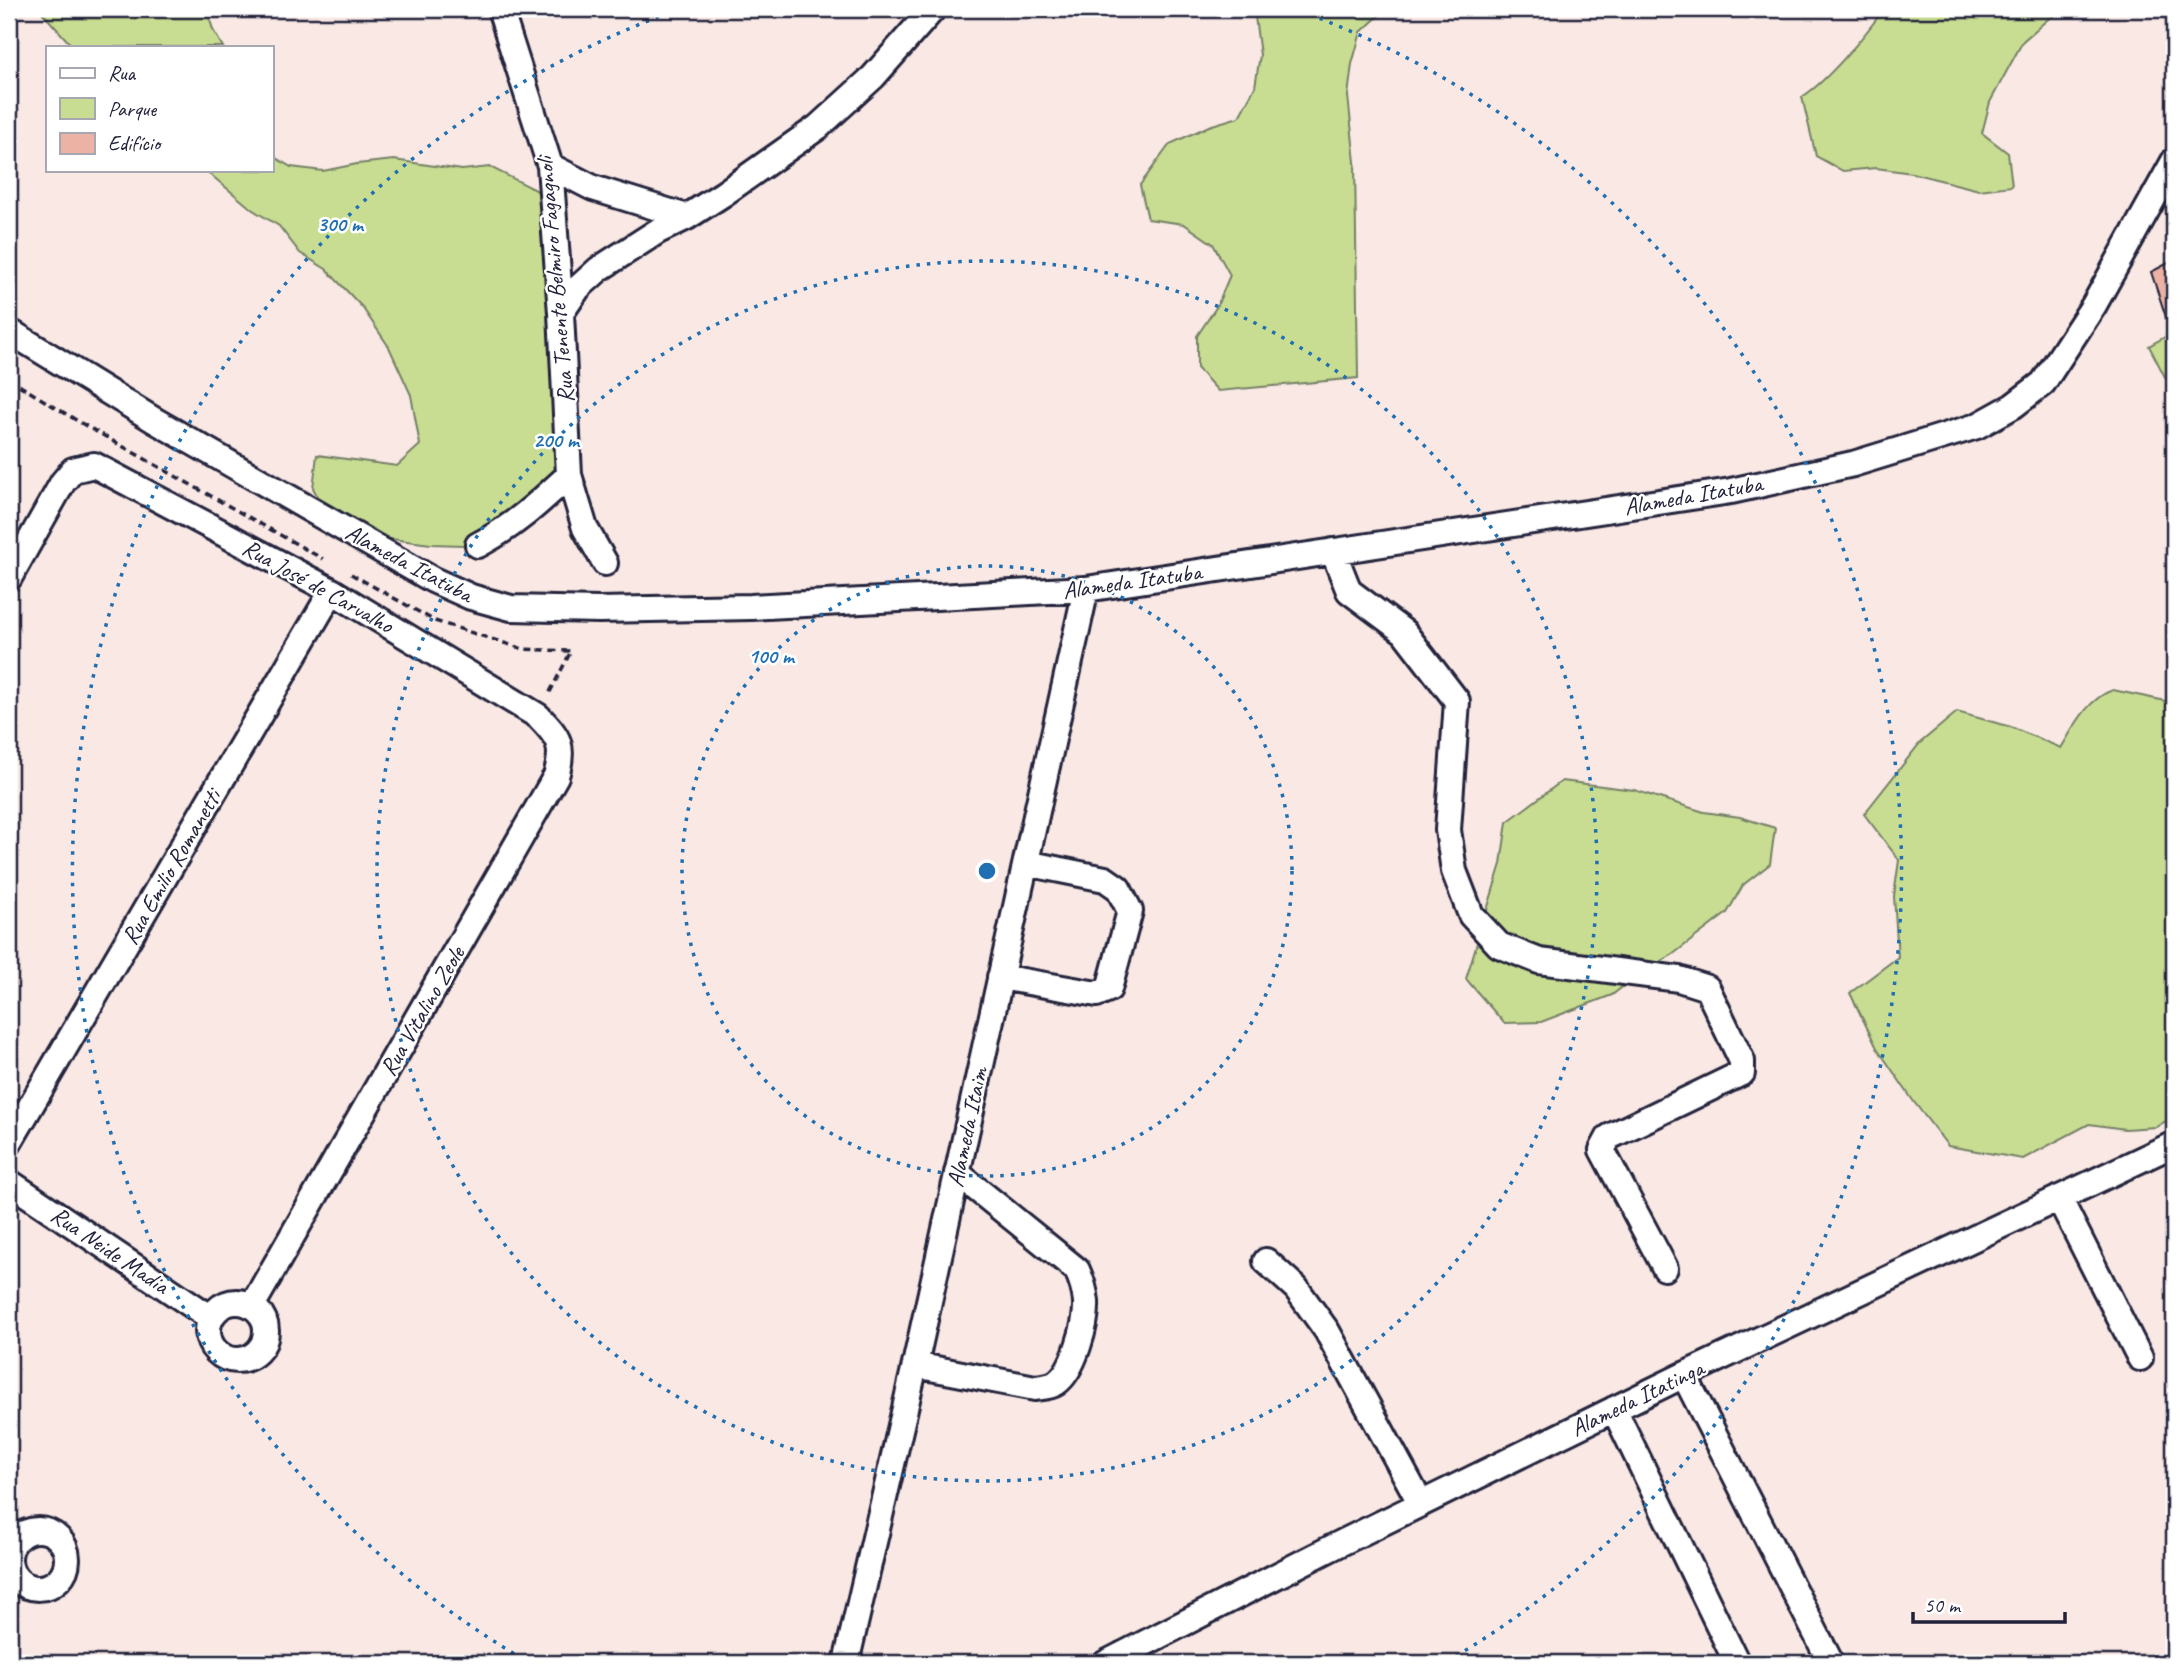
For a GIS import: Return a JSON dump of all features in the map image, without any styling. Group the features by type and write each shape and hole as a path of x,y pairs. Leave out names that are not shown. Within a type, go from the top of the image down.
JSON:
{"street":[{"name":"Rua Tenente Belmiro Fagagnoli","path":"500,9 550,166 569,475 585,528 605,563"},
{"path":"561,313 578,288 599,269 658,231 687,217 818,127 873,77 933,9"},
{"name":"Alameda Itatuba","path":"9,331 154,421 433,580 471,597 511,608 599,610 751,607 1086,589 1731,491 1853,464 1977,426 2013,406 2043,383 2094,305 2174,160"},
{"path":"550,166 593,188 687,217"},
{"name":"Rua José de Carvalho","path":"9,578 63,482 73,470 94,465 337,580 538,716"},
{"path":"478,545 500,533 537,506 569,475"},
{"path":"1333,551 1349,591 1404,632 1457,701 1448,830 1454,871 1471,915 1499,945 1539,961 1679,979 1707,988 1742,1062 1742,1073 1609,1137 1602,1150 1665,1268"},
{"name":"Rua Emilio Romanetti","path":"9,1143 337,580"},
{"name":"Alameda Itaim","path":"846,1663 915,1365 1086,589"},
{"name":"Rua Vitalino Zeole","path":"252,1306 556,776 562,757 559,740 538,716"},
{"path":"1000,977 1097,994 1109,989 1130,911 1118,888 1105,880 1026,863"},
{"name":"Alameda Itatinga","path":"1106,1663 1614,1409 2174,1144"},
{"path":"915,1365 1035,1388 1054,1385 1067,1373 1082,1326 1086,1304 1083,1283 1077,1270 957,1173"},
{"name":"Rua Neide Madia","path":"9,1182 211,1318"},
{"path":"2059,1198 2140,1358"},
{"path":"1266,1261 1296,1288 1327,1331 1421,1504"},
{"path":"234,1302 252,1306 265,1320 267,1330 262,1348 246,1360 237,1361 218,1354 208,1338 208,1328 216,1310 234,1302"},
{"path":"1684,1375 1831,1663"},
{"path":"1614,1409 1737,1663"}],"path":[{"path":"9,379 80,422 331,563"},
{"path":"337,580 435,621 523,649 571,651 538,716"}],"green space":[{"path":"39,9 207,9 213,30 222,46 72,46"},
{"path":"1254,9 1390,9 1384,11 1361,32 1352,64 1348,96 1355,162 1358,378 1218,391 1197,368 1197,336 1217,306 1230,275 1213,244 1184,224 1148,219 1140,185 1170,144 1209,126 1239,117 1255,87 1260,55"},
{"path":"1884,9 2065,9 2047,20 2023,41 1990,102 1982,133 2008,153 2012,186 1979,190 1912,173 1876,168 1843,171 1816,156 1802,97 1835,69"},
{"path":"273,156 291,167 323,171 394,160 462,170 490,167 536,190 557,217 569,346 555,481 492,542 431,544 359,535 329,518 313,488 317,455 397,466 420,445 411,395 389,347 362,307 326,269 300,253 279,226 253,210 207,172 273,172"},
{"path":"2174,332 2174,372 2165,377 2149,346"},
{"path":"2113,690 2170,702 2174,710 2174,1116 2156,1127 2125,1129 2089,1124 2023,1159 1948,1146 1877,1048 1850,993 1898,957 1894,896 1899,860 1864,814 1920,743 1957,712 2011,727 2061,748 2089,706"},
{"path":"1562,781 1634,790 1704,812 1740,817 1775,828 1770,864 1743,885 1727,913 1672,955 1639,974 1612,995 1541,1022 1504,1023 1466,979 1501,864 1507,822"}],"building":[{"path":"2174,260 2174,331 2171,332 2151,272"}]}
